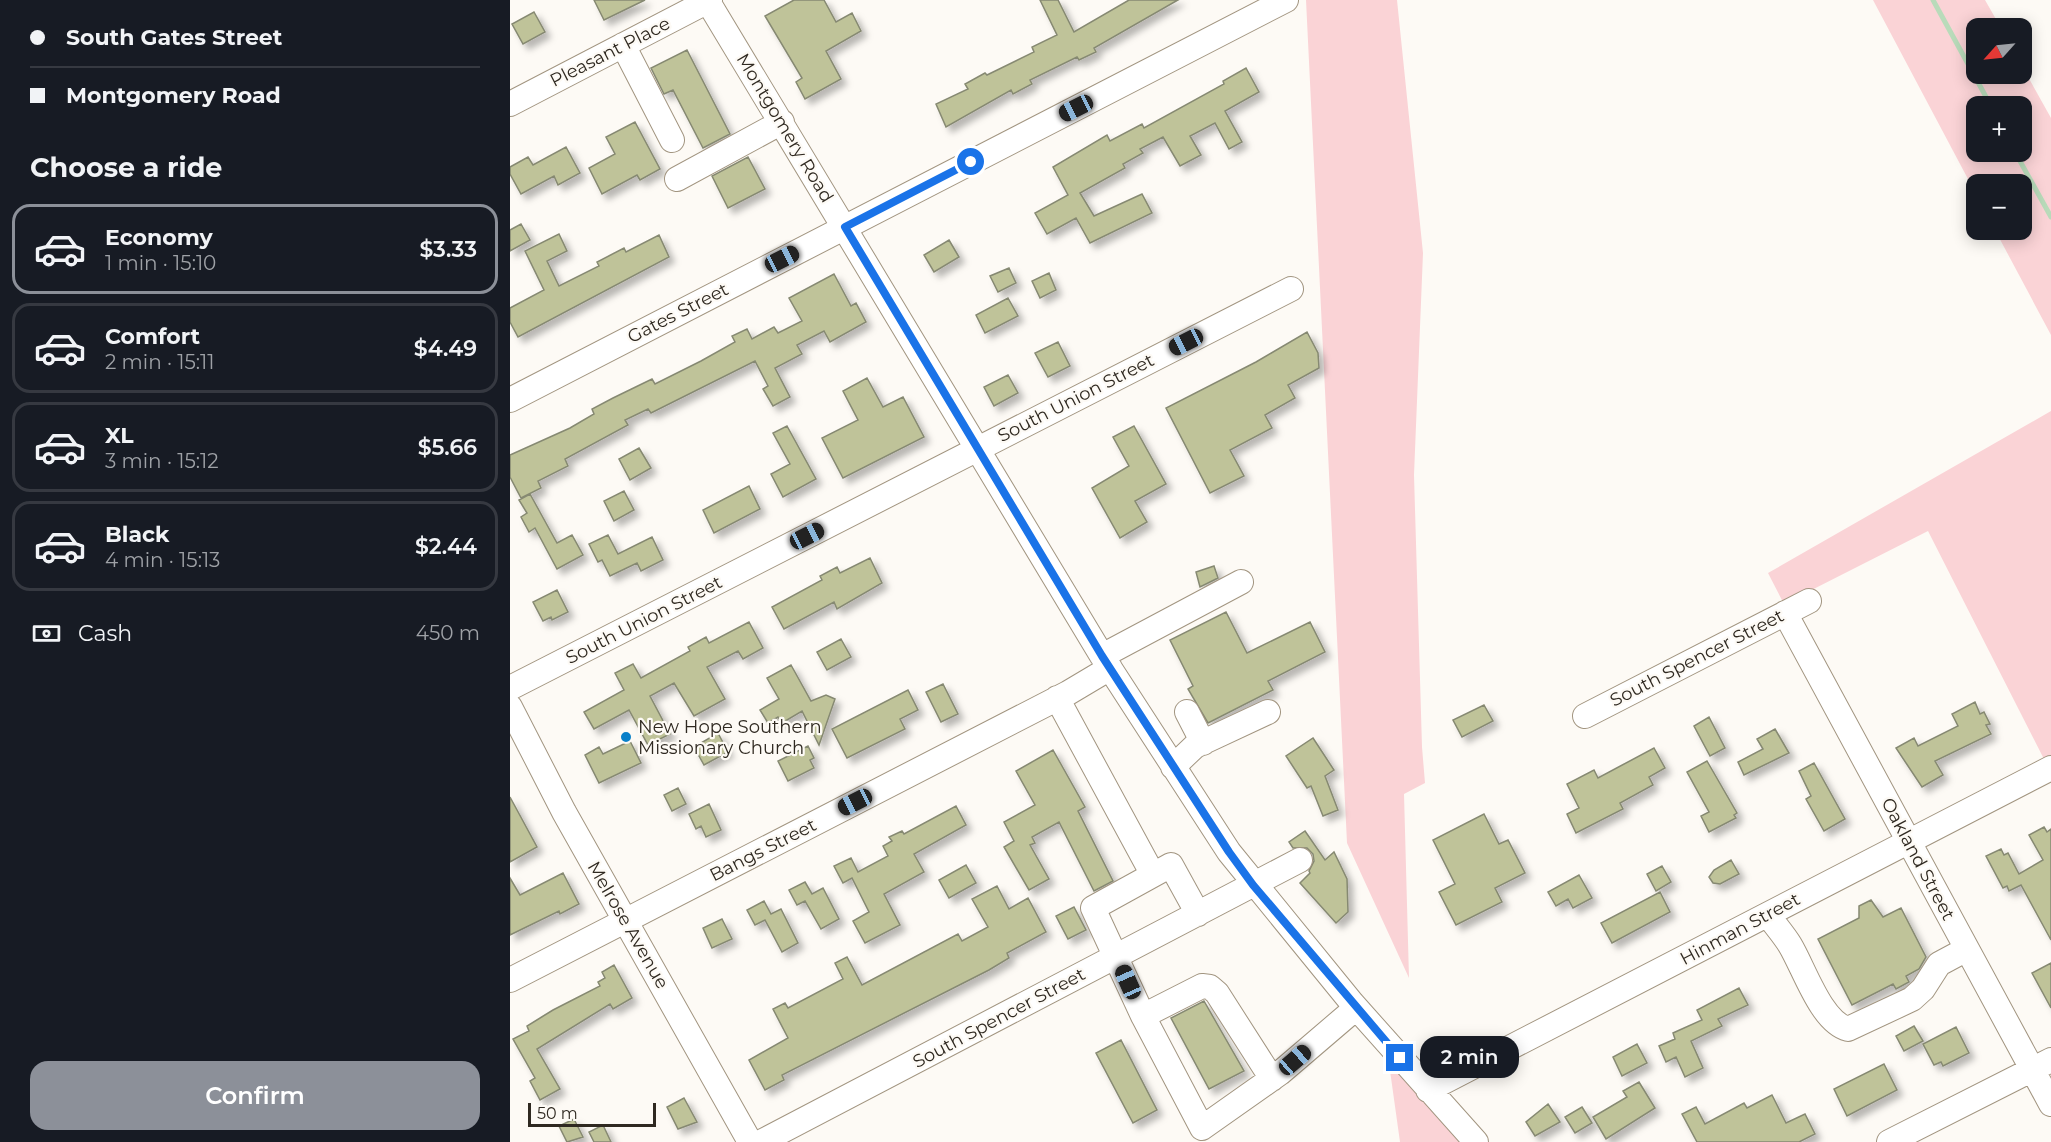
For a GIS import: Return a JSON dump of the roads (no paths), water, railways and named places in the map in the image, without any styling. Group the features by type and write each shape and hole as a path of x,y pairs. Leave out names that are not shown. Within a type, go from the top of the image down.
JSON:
{"street":[{"name":"Montgomery Road","path":"709,0 1106,662 1173,767 1253,885 1356,1008 1476,1142"},
{"name":"Pleasant Place","path":"510,104 709,0"},
{"name":"Gates Street","path":"510,400 1286,0"},
{"path":"623,45 672,140"},
{"path":"677,179 782,122"},
{"name":"South Union Street","path":"510,688 1291,289"},
{"name":"Bangs Street","path":"510,980 1057,698 1106,662 1241,582"},
{"name":"South Spencer Street","path":"1585,716 1809,601"},
{"name":"Oakland Street","path":"1785,613 1967,950 2042,1065 2051,1104"},
{"path":"1057,698 1153,875"},
{"name":"Melrose Avenue","path":"510,707 564,812 750,1142"},
{"path":"1187,712 1203,743"},
{"path":"1173,767 1195,746 1268,712"},
{"name":"Hinman Street","path":"1428,1090 2051,768"},
{"name":"South Spencer Street","path":"761,1142 1300,860"},
{"path":"1198,914 1171,865 1093,908 1143,1016 1202,1128 1272,1079 1356,1008"},
{"path":"1768,915 1790,945 1823,1008 1840,1027 1848,1029 1911,999 1923,989 1939,964 1967,950"},
{"path":"1143,1016 1202,986 1210,987 1217,993 1272,1079"},
{"path":"1888,1142 2042,1065"}],"waterway":[{"path":"1933,0 1986,96"},
{"path":"2021,162 2051,217"}],"place":[{"name":"New Hope Southern Missionary Church","path":"626,737"}]}
